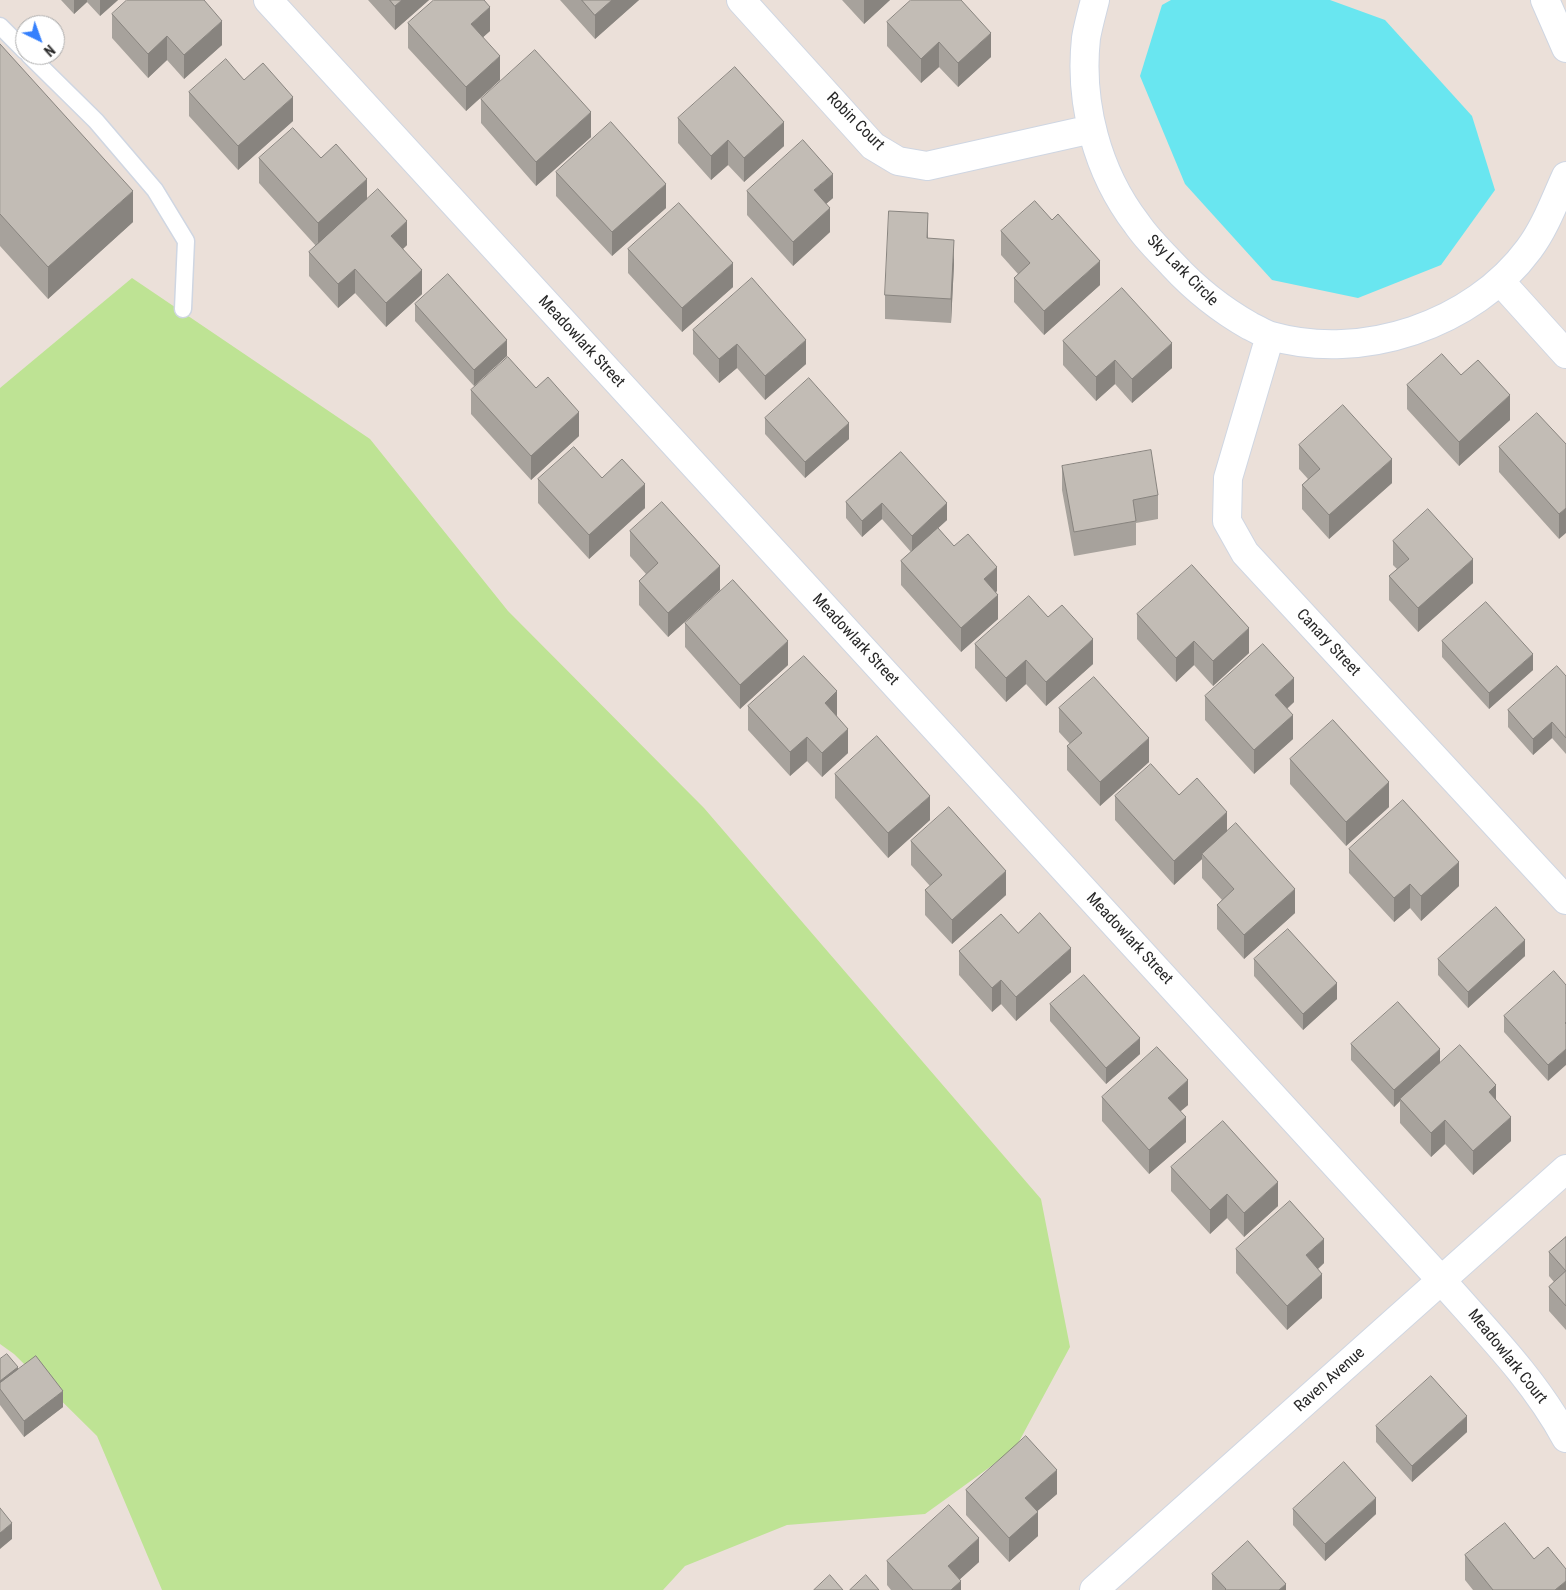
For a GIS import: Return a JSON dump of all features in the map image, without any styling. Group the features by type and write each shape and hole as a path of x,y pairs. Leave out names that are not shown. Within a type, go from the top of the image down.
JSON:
{"street":[{"name":"Meadowlark Street","path":"268,0 1442,1280"},
{"name":"Robin Court","path":"741,0 873,146 898,161 927,166 1092,129"},
{"name":"Sky Lark Circle","path":"1096,0 1086,46 1085,89 1092,129 1109,180 1136,224 1185,278 1221,310 1270,336 1317,344 1360,343 1404,334 1452,315 1500,281 1529,249 1549,214 1566,176"},
{"path":"1545,0 1566,48"},
{"path":"1500,281 1566,354"},
{"name":"Canary Street","path":"1270,336 1228,478 1228,522 1245,553 1566,900"},
{"name":"Raven Avenue","path":"1094,1590 1566,1170"},
{"name":"Meadowlark Court","path":"1442,1280 1526,1377 1553,1414 1566,1438"}],"lane":[{"path":"0,26 15,41"},
{"path":"39,65 96,122 155,190 186,241 183,310"}],"green space":[{"path":"132,278 370,439 508,611 704,808 1041,1199 1070,1347 1015,1449 925,1514 787,1525 685,1566 663,1590 162,1590 97,1436 14,1354 0,1344 0,388"}],"water":[{"path":"1171,0 1330,0 1385,20 1472,116 1495,190 1441,265 1358,298 1272,280 1185,184 1140,76 1162,5"}],"building":[{"path":"127,0 204,0 222,21 184,55 167,36 148,54 112,14"},
{"path":"390,0 402,0 395,6"},
{"path":"434,0 484,0 490,7 471,24 500,56 466,87 408,23"},
{"path":"582,0 612,0 595,15"},
{"path":"911,0 961,0 991,33 958,63 939,42 921,59 887,22"},
{"path":"0,44 15,61 15,65 19,65 133,191 48,267 0,214"},
{"path":"535,50 591,112 536,162 481,99"},
{"path":"226,59 244,80 263,63 293,97 238,146 189,92"},
{"path":"735,67 784,122 744,158 728,140 711,156 678,118"},
{"path":"611,122 666,184 612,232 556,172"},
{"path":"293,128 321,158 336,144 367,179 318,223 259,158"},
{"path":"803,140 833,174 814,190 830,208 793,242 747,191"},
{"path":"378,189 407,221 391,236 422,270 386,303 355,269 338,284 309,252"},
{"path":"1035,201 1052,220 1058,214 1100,261 1044,311 1014,278 1030,263 1001,231"},
{"path":"679,203 733,263 682,308 628,249"},
{"path":"889,211 928,213 927,238 954,240 951,299 885,295"},
{"path":"448,274 507,340 474,370 415,304"},
{"path":"752,278 806,340 765,376 737,344 719,359 693,330"},
{"path":"1122,288 1172,343 1132,379 1115,360 1096,377 1063,341"},
{"path":"1442,354 1461,375 1478,360 1510,395 1459,442 1407,385"},
{"path":"508,357 536,388 548,377 579,412 531,456 471,390"},
{"path":"809,378 849,423 805,462 765,418"},
{"path":"1343,405 1392,459 1329,515 1302,485 1320,469 1299,445"},
{"path":"1537,413 1566,444 1566,508 1559,514 1499,447"},
{"path":"574,447 602,478 622,459 645,484 589,535 538,479"},
{"path":"1151,450 1158,495 1133,500 1136,521 1074,532 1062,466"},
{"path":"901,452 947,503 912,536 882,503 862,521 846,502"},
{"path":"662,502 720,566 668,613 639,581 658,563 630,531"},
{"path":"1428,509 1473,559 1418,608 1389,576 1409,559 1393,541"},
{"path":"938,528 954,546 968,534 997,567 984,579 998,595 961,628 901,561"},
{"path":"1192,565 1249,628 1213,661 1194,641 1176,658 1137,614"},
{"path":"733,580 788,641 740,685 685,623"},
{"path":"1029,596 1048,617 1062,605 1093,639 1046,682 1026,660 1006,678 975,644"},
{"path":"1486,602 1533,654 1489,693 1442,641"},
{"path":"1263,644 1294,678 1275,695 1293,715 1254,750 1205,696"},
{"path":"804,656 837,691 825,703 848,729 822,753 807,737 790,752 748,706"},
{"path":"1557,666 1566,676 1566,738 1552,722 1533,739 1508,710"},
{"path":"1094,677 1149,738 1100,782 1067,746 1082,733 1059,708"},
{"path":"1333,720 1389,782 1346,822 1290,759"},
{"path":"877,736 930,796 888,833 835,774"},
{"path":"1151,764 1179,795 1197,778 1227,812 1174,861 1115,796"},
{"path":"1403,800 1459,862 1421,896 1410,884 1394,898 1349,849"},
{"path":"949,807 1006,871 952,920 925,890 942,875 911,841"},
{"path":"1236,823 1295,889 1244,935 1217,905 1234,889 1202,854"},
{"path":"1496,907 1525,940 1468,992 1438,959"},
{"path":"1040,913 1071,948 1016,997 1001,980 992,988 959,951 1001,914 1018,933"},
{"path":"1288,929 1337,983 1303,1014 1254,959"},
{"path":"1554,971 1566,985 1566,1049 1548,1065 1504,1016"},
{"path":"1084,975 1140,1038 1106,1068 1050,1004"},
{"path":"1398,1002 1440,1049 1394,1090 1351,1044"},
{"path":"1460,1045 1496,1085 1489,1092 1511,1117 1473,1151 1445,1120 1431,1133 1400,1099"},
{"path":"1157,1047 1188,1080 1168,1098 1186,1117 1149,1150 1102,1097"},
{"path":"1223,1121 1278,1182 1244,1213 1227,1194 1210,1210 1171,1167"},
{"path":"1290,1201 1324,1239 1306,1255 1322,1274 1287,1306 1236,1249"},
{"path":"1566,1237 1566,1271 1549,1252"},
{"path":"1566,1271 1566,1306 1549,1287"},
{"path":"7,1354 18,1367 0,1381 0,1359"},
{"path":"36,1356 63,1391 24,1421 0,1389 0,1383"},
{"path":"1431,1376 1467,1416 1412,1466 1376,1426"},
{"path":"1026,1436 1057,1470 1025,1498 1038,1512 1009,1538 966,1490"},
{"path":"1344,1462 1376,1498 1325,1544 1293,1509"},
{"path":"949,1505 979,1538 948,1566 961,1581 951,1590 913,1590 887,1561"},
{"path":"0,1508 12,1523 0,1533"},
{"path":"1505,1523 1534,1559 1548,1547 1566,1569 1566,1581 1555,1590 1493,1590 1465,1555"},
{"path":"1248,1541 1286,1584 1279,1590 1225,1590 1212,1574"},
{"path":"830,1575 843,1590 814,1590"},
{"path":"866,1575 879,1590 850,1590"}]}
